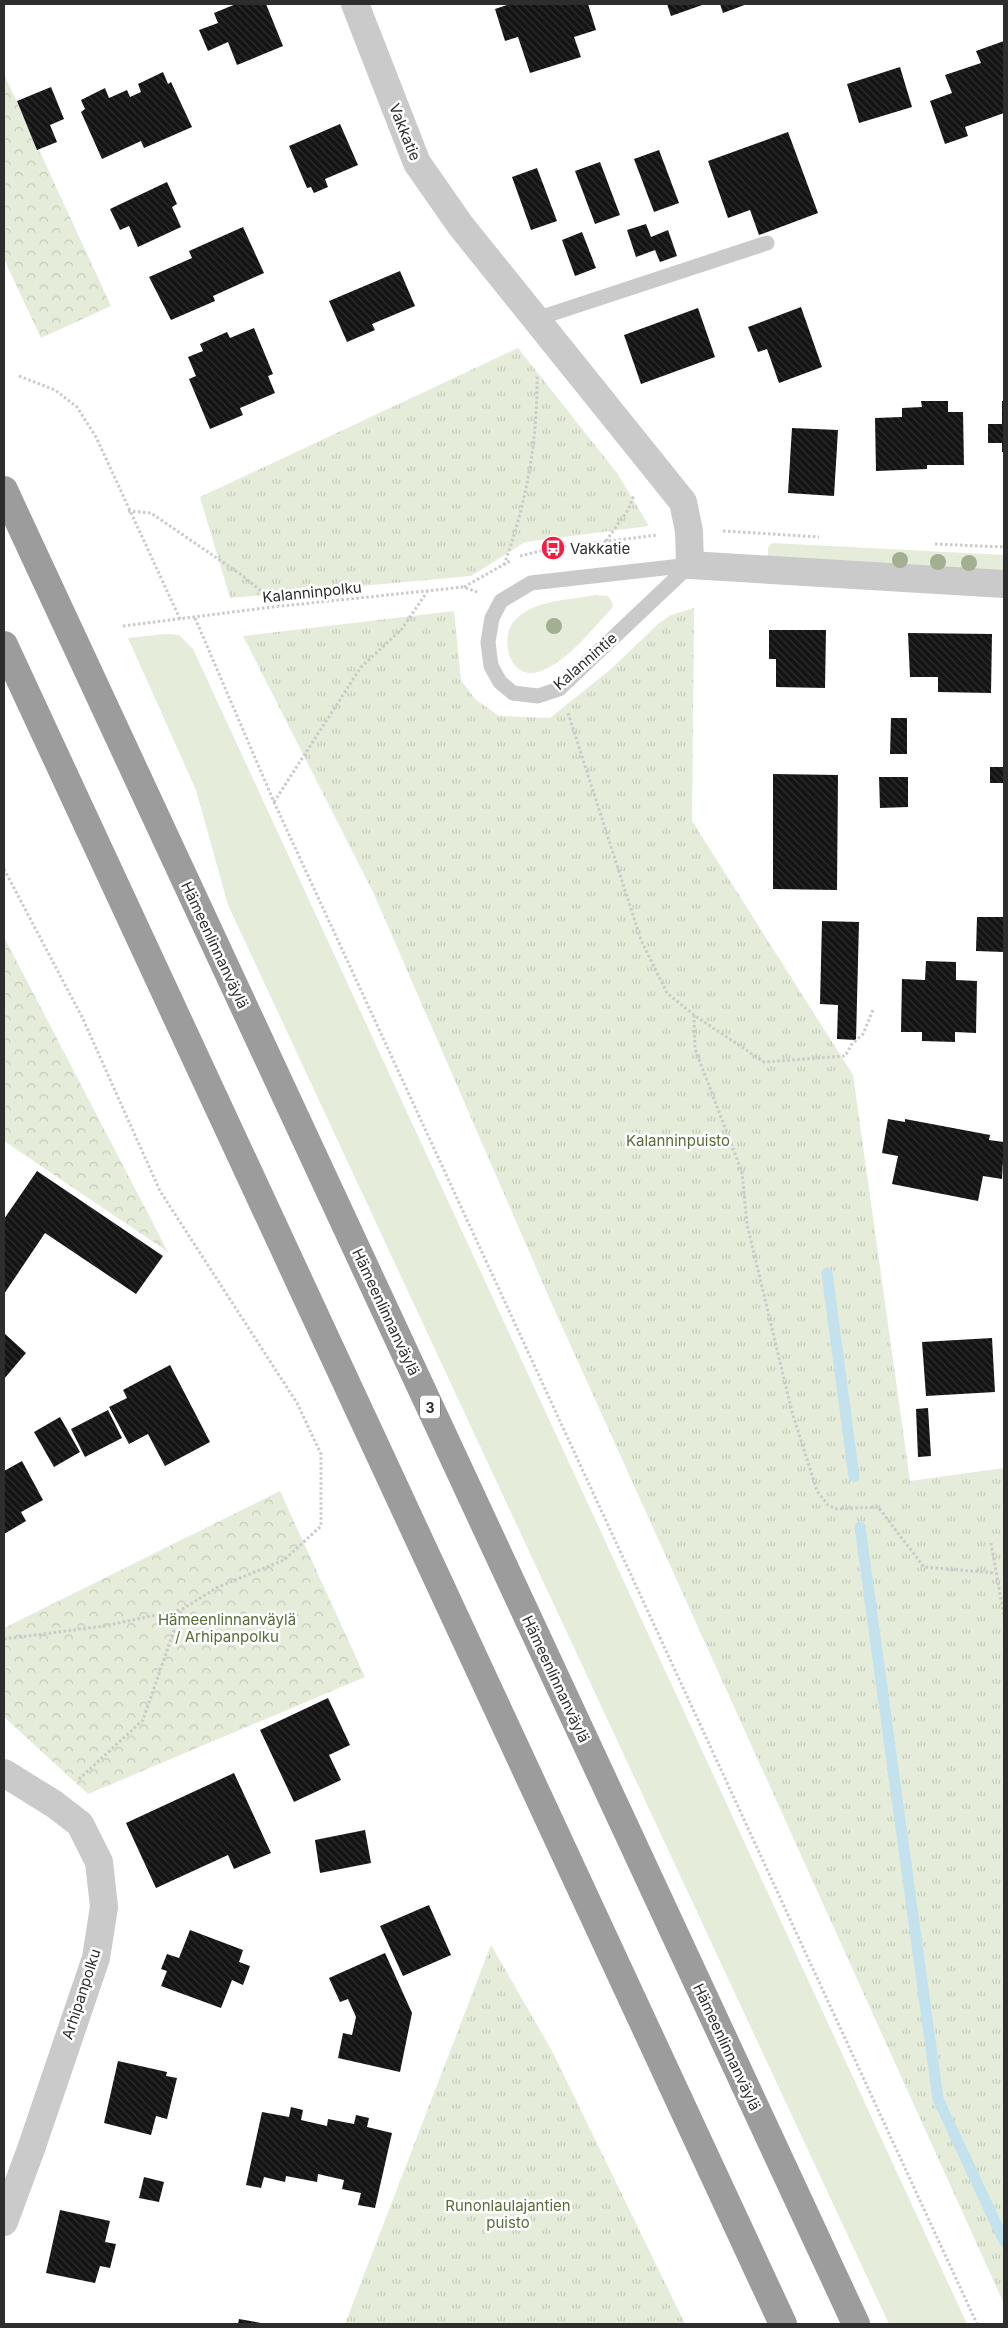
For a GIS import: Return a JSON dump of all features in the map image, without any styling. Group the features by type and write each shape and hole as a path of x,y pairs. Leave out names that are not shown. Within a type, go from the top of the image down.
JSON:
{"highway":[{"name":"Hämeenlinnanväylä","path":"4,490 856,2324"},
{"path":"4,645 783,2324"}],"street":[{"name":"Vakkatie","path":"355,4 417,163 461,226 683,502 689,531 690,565"},
{"path":"690,565 1004,584"},
{"name":"Arhipanpolku","path":"4,1773 54,1804 80,1824 91,1841 99,1862 104,1907 96,1958 32,2149 4,2222"}],"lane":[{"path":"536,320 767,243"},
{"path":"501,601 531,583 690,565"},
{"name":"Kalannintie","path":"501,601 492,618 488,642 492,666 500,682 513,693 538,696 559,689 690,565"}],"path":[{"path":"504,565 519,523 528,479 537,397 537,369"},
{"path":"19,376 55,390 77,407 96,437 128,511 180,619"},
{"path":"606,542 628,510 648,458"},
{"path":"128,511 151,513 243,576 280,606"},
{"name":"Kalanninpolku","path":"123,626 280,606 464,587 501,601"},
{"path":"274,802 361,667 401,630 427,592"},
{"path":"195,618 274,802 977,2324"},
{"path":"559,689 576,735 641,940 667,993 694,1015 764,1062 845,1056 852,1044 863,1034 873,1010"},
{"path":"4,869 83,1019 160,1191 297,1403 321,1454 321,1526 284,1560 218,1587 181,1610 104,1626 4,1639"},
{"path":"694,1015 695,1049 742,1172 747,1224 792,1412 817,1491 828,1506 837,1509 878,1507 924,1567 996,1572"},
{"path":"991,1543 1004,1616"},
{"path":"54,1804 143,1720 181,1610"}],"green space":[{"path":"4,74 111,306 41,338 4,259"},
{"path":"518,348 617,473 649,526 525,542 471,576 230,598 200,497"},
{"path":"772,543 1004,555 1004,572 768,557 768,548"},
{"path":"595,595 608,596 613,607 569,653 548,668 538,672 528,673 514,663 509,655 507,645 511,626 516,619 532,608 542,604"},
{"name":"Kalanninpuisto","path":"694,608 692,821 853,1075 910,1481 1004,1468 1004,2304 551,1302 374,894 243,636 454,611 461,680 475,699 499,716 550,718 611,669 659,623 671,615"},
{"path":"165,634 179,635 193,649 967,2324 889,2324 228,905 196,790 128,638"},
{"path":"4,937 168,1252 4,1141"},
{"name":"Hämeenlinnanväylä / Arhipanpolku","path":"280,1491 365,1677 88,1794 4,1717 4,1628"},
{"name":"Runonlaulajantien puisto","path":"491,1945 552,2051 685,2324 345,2324"}],"building":[{"path":"236,4 266,4 283,46 237,65 228,42 208,51 199,30 218,23 214,13"},
{"path":"510,4 588,4 596,30 574,37 581,57 530,73 518,37 505,41 495,9"},
{"path":"667,4 705,4 671,16"},
{"path":"720,4 747,4 723,13"},
{"path":"1004,41 1004,113 965,127 968,136 945,144 930,101 952,93 945,75 981,63 976,51"},
{"path":"900,67 912,107 859,123 847,84"},
{"path":"163,72 168,84 171,82 192,127 144,148 141,141 102,159 81,112 85,109 81,100 105,88 109,98 127,90 130,97 141,92 138,84"},
{"path":"51,87 64,119 50,125 57,142 37,150 17,101"},
{"path":"340,124 358,165 325,179 328,187 314,193 311,187 307,188 289,146"},
{"path":"788,132 818,213 759,235 750,210 728,218 708,161"},
{"path":"659,150 679,203 654,212 634,159"},
{"path":"600,162 620,215 595,224 575,171"},
{"path":"537,168 557,221 531,230 512,177"},
{"path":"167,182 177,204 172,207 181,227 138,247 129,226 120,230 110,209"},
{"path":"646,224 651,237 668,230 677,256 660,262 655,250 636,257 627,230"},
{"path":"243,227 264,273 213,296 215,301 171,320 149,277 192,258 189,251"},
{"path":"582,232 596,268 575,276 562,240"},
{"path":"400,271 415,306 372,324 375,330 347,342 329,301"},
{"path":"801,307 822,367 779,383 767,349 758,352 748,327"},
{"path":"698,308 715,357 641,384 624,335"},
{"path":"254,328 273,374 268,376 275,393 240,408 243,415 210,429 189,379 196,376 188,357 203,351 200,344 227,332 230,338"},
{"path":"921,401 948,401 948,412 963,412 964,465 927,465 927,469 876,471 875,418 902,417 902,408 922,407"},
{"path":"1002,401 1004,401 1004,452 1002,452 1002,443 988,443 988,424 1002,424"},
{"path":"792,428 838,430 834,496 788,493"},
{"path":"769,630 826,630 825,688 776,687 776,659 769,659"},
{"path":"908,633 992,634 991,693 938,692 938,677 910,677"},
{"path":"891,718 907,718 907,754 890,754"},
{"path":"990,767 1004,767 1004,783 990,783"},
{"path":"773,774 838,775 837,890 773,889"},
{"path":"879,777 908,777 908,807 880,808"},
{"path":"977,917 1004,917 1004,952 976,951"},
{"path":"822,921 859,922 856,1040 837,1039 838,1005 820,1004"},
{"path":"926,961 956,962 956,980 977,981 976,1033 955,1032 955,1042 922,1041 922,1032 901,1032 902,979 925,980"},
{"path":"888,1119 905,1122 905,1119 990,1135 989,1140 1004,1142 1002,1179 983,1176 978,1201 892,1184 898,1156 882,1153"},
{"path":"37,1171 163,1256 136,1294 45,1233 4,1294 4,1219"},
{"path":"4,1333 26,1353 4,1379"},
{"path":"992,1338 995,1392 926,1396 922,1342"},
{"path":"170,1365 210,1442 165,1466 148,1434 129,1444 109,1407 127,1398 123,1390"},
{"path":"928,1408 931,1456 918,1457 916,1409"},
{"path":"108,1410 122,1438 85,1457 71,1429"},
{"path":"60,1417 80,1452 54,1467 34,1432"},
{"path":"22,1461 43,1500 21,1512 26,1521 4,1534 4,1471"},
{"path":"328,1698 350,1745 329,1755 341,1780 294,1802 260,1730"},
{"path":"234,1773 271,1853 234,1869 228,1855 156,1888 126,1823"},
{"path":"365,1830 371,1863 320,1873 315,1840"},
{"path":"429,1905 451,1955 403,1976 380,1926"},
{"path":"190,1930 243,1950 239,1962 250,1966 243,1985 232,1980 221,2008 161,1986 167,1971 161,1969 167,1954 179,1958"},
{"path":"385,1953 412,2013 400,2072 338,2058 343,2033 352,2035 356,2017 348,1999 340,2002 329,1978"},
{"path":"118,2061 167,2072 166,2076 177,2078 167,2119 156,2116 151,2135 104,2123"},
{"path":"291,2107 303,2110 301,2120 327,2126 328,2119 354,2124 356,2115 369,2118 367,2127 392,2133 375,2208 358,2205 361,2193 342,2189 344,2180 318,2174 317,2182 286,2176 285,2182 264,2177 261,2188 246,2185 262,2112 289,2117"},
{"path":"144,2177 164,2182 159,2202 139,2198"},
{"path":"60,2210 110,2221 105,2242 116,2244 110,2268 100,2266 95,2283 46,2273"},
{"path":"239,2319 261,2323 261,2324 238,2324"}],"waterway":[{"path":"827,1273 854,1477"},
{"path":"860,1527 938,2099 1004,2241"}],"place":[{"name":"Vakkatie","path":"553,548"}]}
